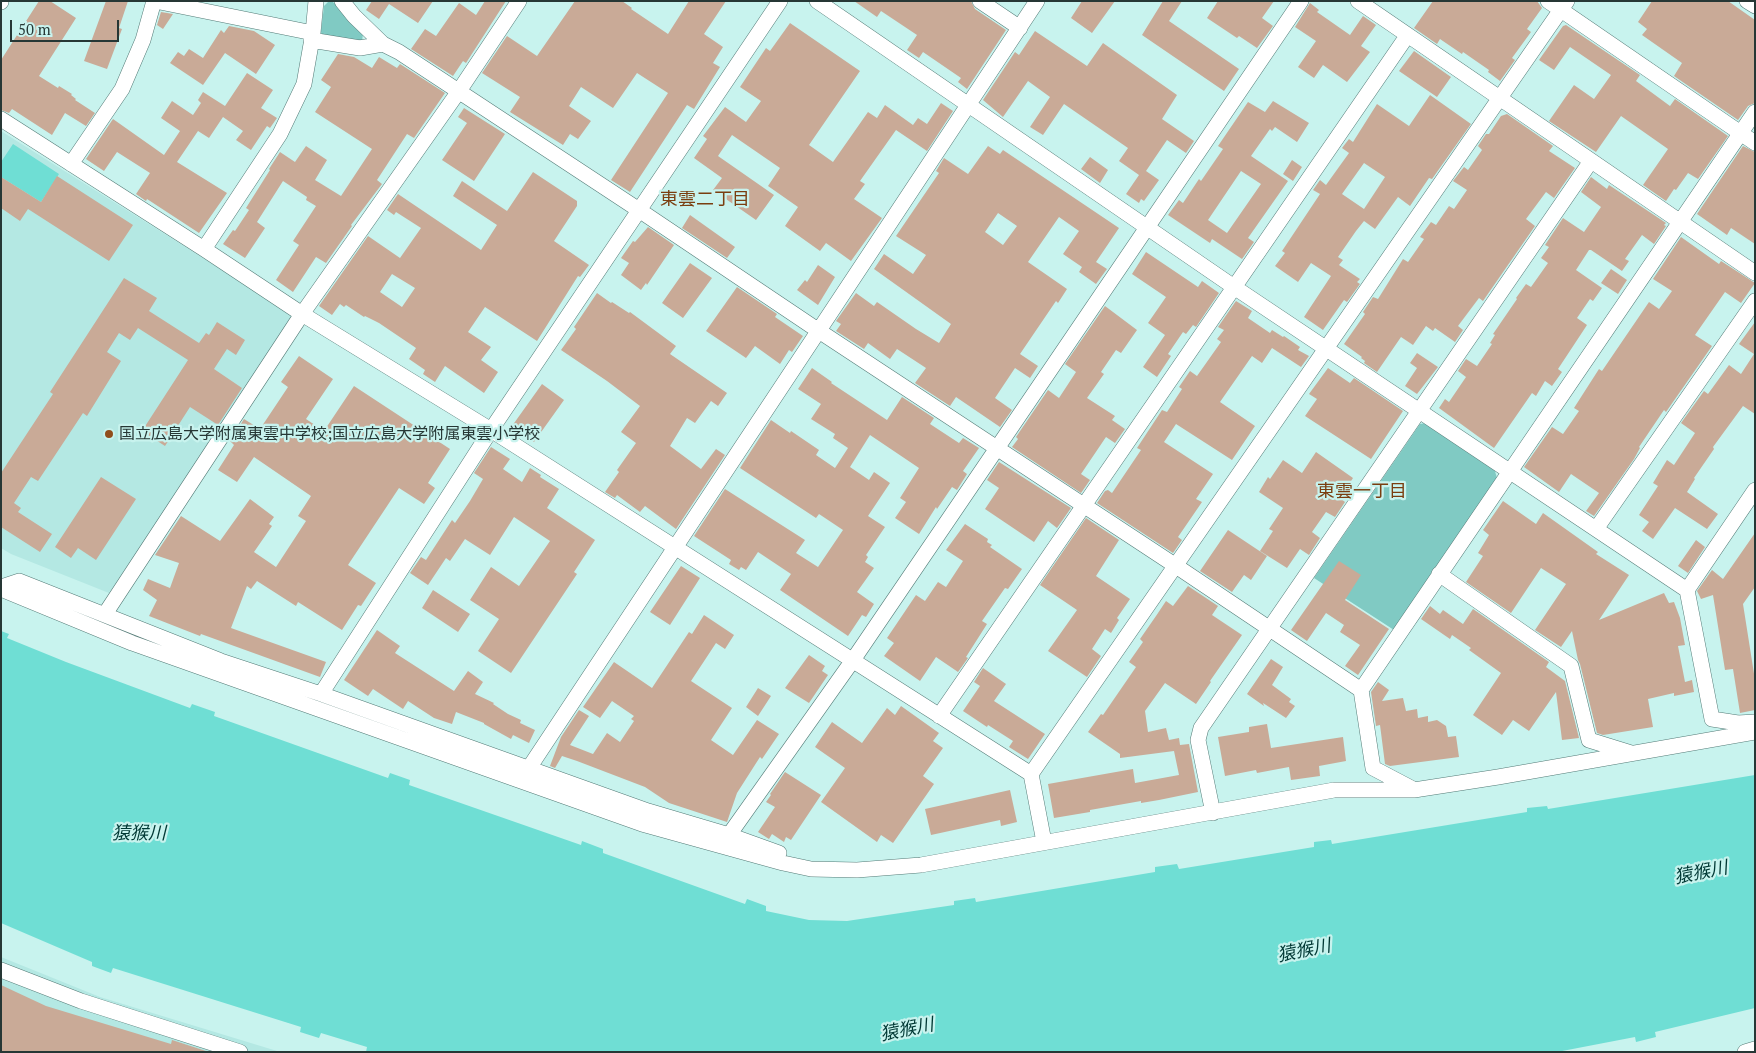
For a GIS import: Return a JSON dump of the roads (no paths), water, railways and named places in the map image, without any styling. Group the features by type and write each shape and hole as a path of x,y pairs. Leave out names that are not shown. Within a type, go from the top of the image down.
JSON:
{"street":[{"path":"71,164 122,89 144,40 154,1 360,48 383,44"},
{"path":"204,249 280,134 304,84 316,1"},
{"path":"342,1 354,16 383,44 459,91 1361,690"},
{"path":"105,614 302,314 459,91 519,1"},
{"path":"320,694 491,430 780,1"},
{"path":"816,1 1234,287 1687,590"},
{"path":"980,1 1020,28"},
{"path":"529,768 970,105 1037,1"},
{"path":"729,835 852,660 1301,1"},
{"path":"1358,1 1755,273"},
{"path":"1747,1 1755,6"},
{"path":"1044,842 1031,774 1500,98 1559,4 1755,143"},
{"path":"939,716 1407,36"},
{"path":"1414,790 1373,768 1361,690 1508,471 1755,112"},
{"path":"1,119 302,314 491,430 1031,774"},
{"path":"1214,813 1198,740 1201,728 1591,161"},
{"path":"1596,530 1755,301"},
{"path":"1755,491 1687,590 1712,719 1738,723 1755,722"},
{"path":"1439,574 1571,666 1589,740 1634,753"},
{"path":"1,588 18,581 105,614 219,668 422,747 784,863 811,868 857,870 958,859 1334,790 1414,790 1755,732"},
{"path":"1,588 132,644 320,694 529,768 645,817 729,835 815,866 811,868"},
{"path":"422,747 429,732"},
{"path":"1,970 81,1001 240,1052"},
{"path":"1745,1052 1755,1049"}],"water":[{"path":"13,144 59,174 41,202 1,177 1,162"},
{"name":"猿猴川","path":"1,631 9,634 7,638 190,708 192,704 215,712 214,716 388,778 390,773 410,780 409,785 581,845 582,841 603,849 603,853 745,904 747,899 766,906 766,911 809,920 847,921 954,905 954,901 975,898 976,902 1155,872 1155,867 1177,864 1179,869 1314,847 1314,842 1331,840 1332,844 1527,812 1527,808 1547,806 1548,809 1755,775 1755,1008 1655,1032 1656,1037 1636,1042 1635,1037 1557,1052 366,1052 367,1047 321,1033 319,1038 300,1032 301,1027 113,968 111,973 92,966 92,962 1,923"}],"place":[{"name":"国立広島大学附属東雲中学校;国立広島大学附属東雲小学校","path":"109,434"}],"district":[{"name":"東雲二丁目","path":"705,200"},
{"name":"東雲一丁目","path":"1362,492"}]}
